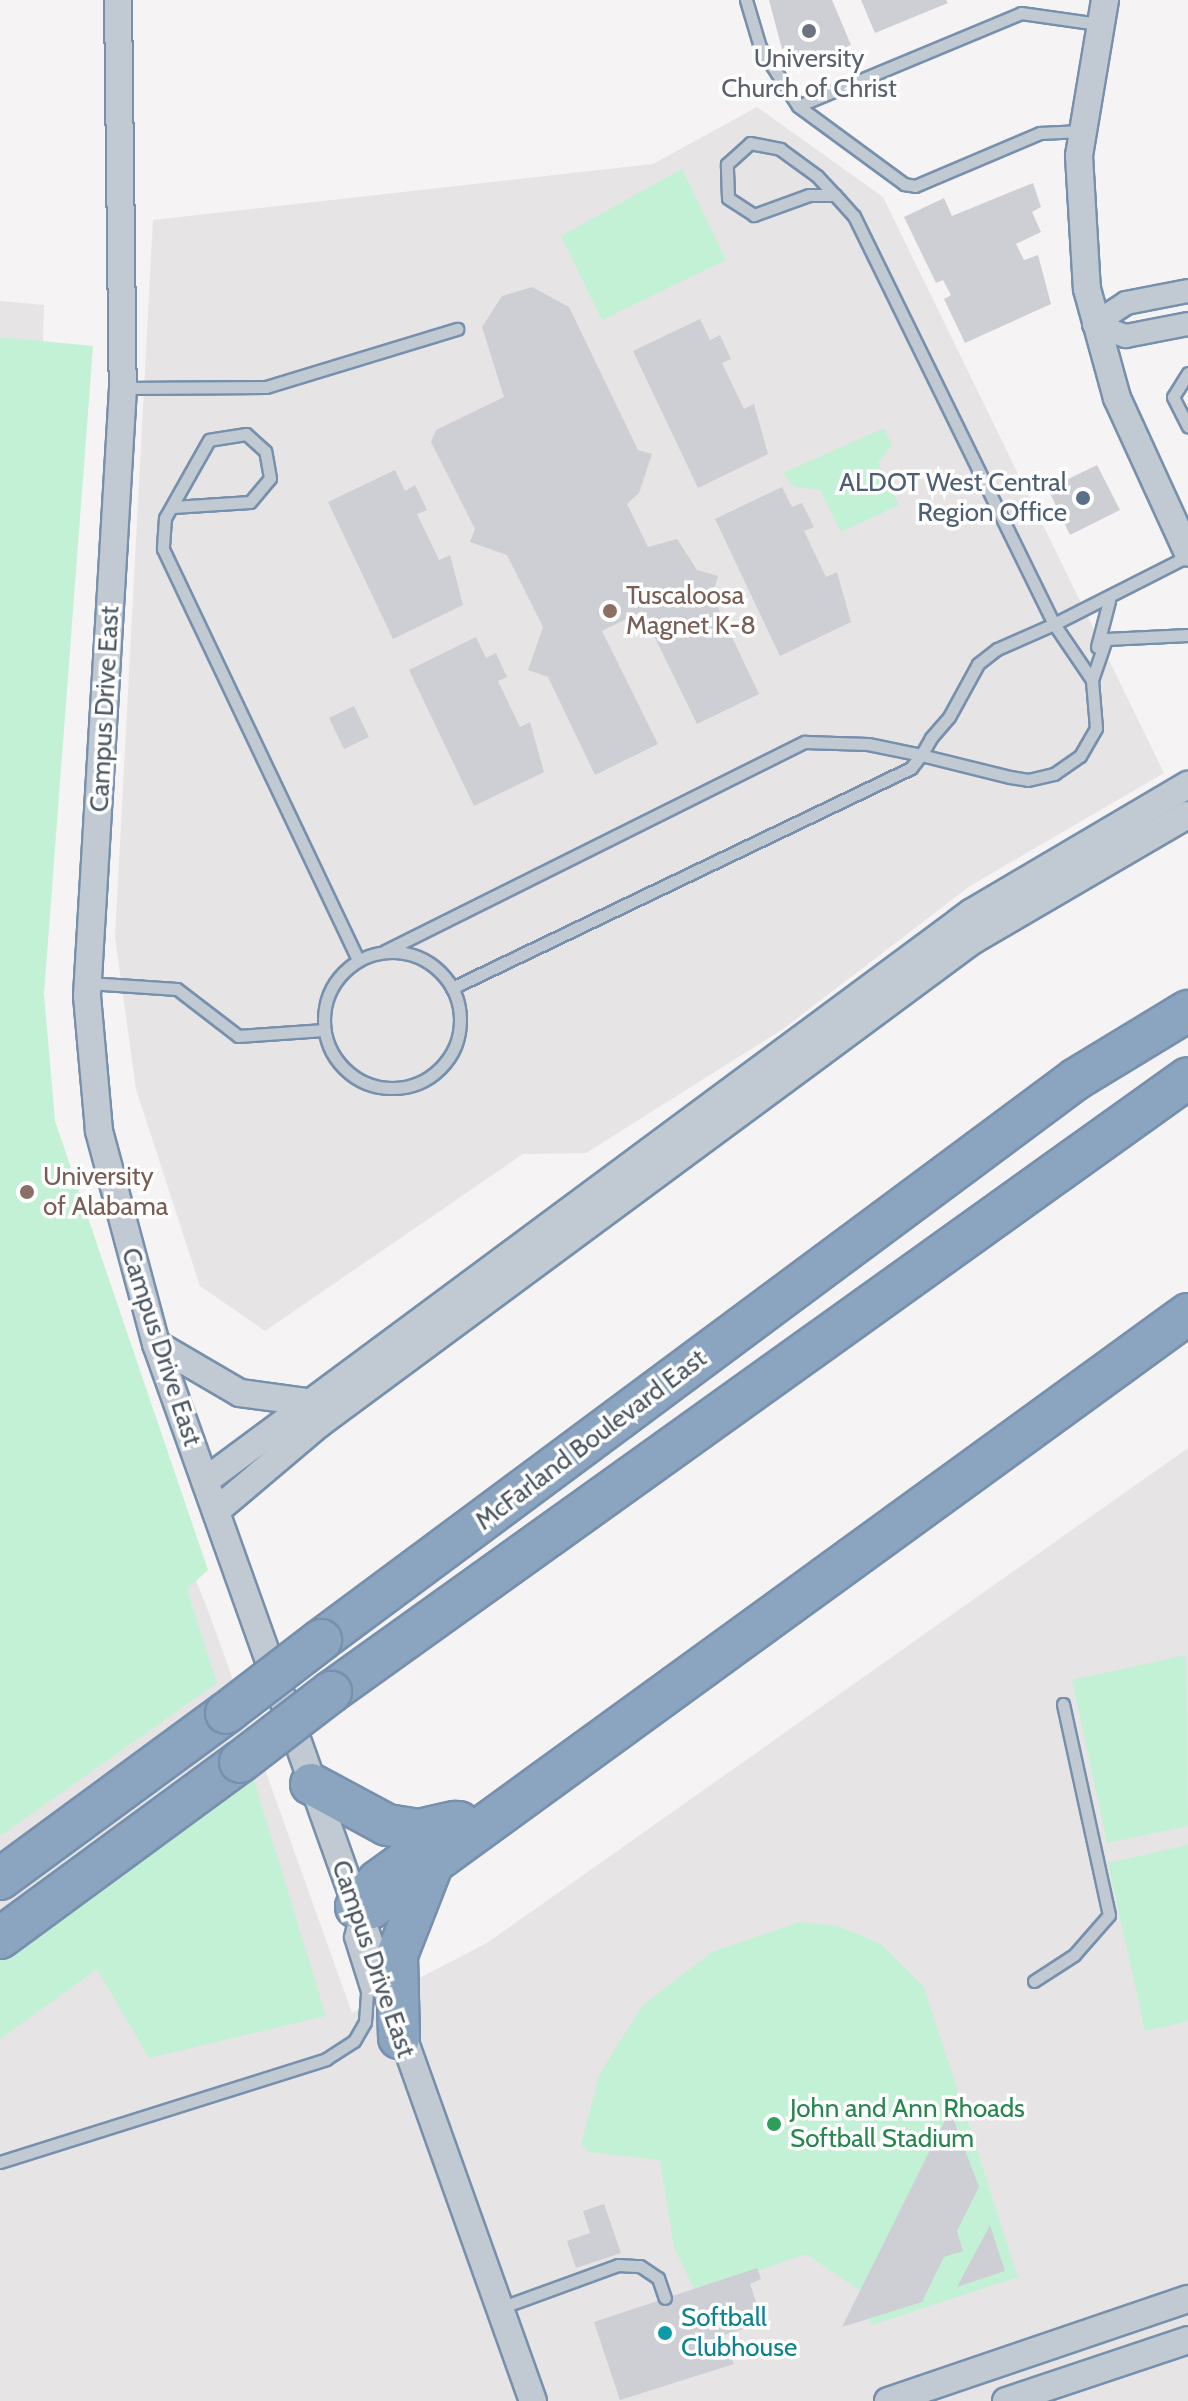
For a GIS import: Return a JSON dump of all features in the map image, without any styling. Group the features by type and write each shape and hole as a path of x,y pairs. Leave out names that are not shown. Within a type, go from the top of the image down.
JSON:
{"highway":[{"name":"McFarland Boulevard East","path":"0,1879 1076,1079 1188,1011"},
{"name":"McFarland Boulevard East","path":"0,1938 331,1692 1171,1095 1188,1078"},
{"path":"356,1907 378,1881 1188,1293"},
{"path":"356,1907 371,1908 433,1864 1188,1314"},
{"path":"311,1784 387,1825 419,1830 459,1822"},
{"path":"399,2038 401,1933 433,1864"}],"street":[{"name":"Campus Drive East","path":"118,0 123,388 88,983 99,1131 156,1344 356,1907 399,2038 533,2401"},
{"path":"1101,12 1081,131 1079,218 1094,324 1127,422 1188,554"},
{"path":"1094,324 1126,303 1188,291"},
{"path":"1094,324 1126,336 1188,324"},
{"path":"205,1481 307,1402 972,912 1186,785"},
{"path":"216,1511 319,1424 972,941 1188,815"},
{"path":"156,1344 240,1393 307,1402"},
{"path":"888,2401 1188,2299"},
{"path":"1006,2401 1188,2340"}],"lane":[{"path":"746,0 760,47 798,106 915,186 1040,133 1081,131"},
{"path":"798,106 1021,13 1101,12"},
{"path":"835,195 809,195 754,215 728,198 727,164 737,150 764,143 835,195 854,216 1054,624 1092,680"},
{"path":"123,388 266,387 457,329"},
{"path":"1188,373 1173,397 1188,426"},
{"path":"173,507 197,500 231,507 259,496 270,478 265,451 246,434 209,440 173,507 163,549 358,960"},
{"path":"452,988 911,768 978,664 1054,624 1109,601 1188,554"},
{"path":"385,951 427,961 452,988 458,1039 439,1068 410,1086 365,1083 345,1070 324,1030 332,987 358,960 385,951 805,742 825,738 921,755 1019,779 1054,774 1092,736 1098,711 1092,680 1109,601"},
{"path":"1096,653 1106,639 1124,633 1188,635"},
{"path":"88,983 177,989 238,1036 324,1030"},
{"path":"1034,1981 1074,1955 1109,1915 1063,1704"},
{"path":"0,2162 326,2059 354,2041 365,2022 367,1991 350,1937 356,1907"},
{"path":"500,2308 618,2265 640,2266 658,2278 665,2298"}],"shaded area":[{"name":"Tuscaloosa Magnet K-8","path":"757,107 883,197 1164,773 970,886 783,1029 586,1153 523,1154 265,1331 200,1286 136,1089 115,937 153,220 653,164"},
{"name":"University of Alabama","path":"0,301 44,305 25,980 84,1415 125,1404 209,1613 352,2013 487,1943 1188,1448 1188,2401 0,2401"}],"green space":[{"path":"682,169 726,260 602,320 561,236"},
{"path":"0,337 93,346 44,994 55,1121 208,1570 187,1589 217,1683 0,1836"},
{"path":"884,428 892,445 878,462 899,505 841,532 820,490 794,487 783,473"},
{"path":"1186,1655 1188,1826 1107,1843 1072,1680"},
{"path":"253,1777 326,2016 149,2058 97,1969 0,2039 0,1958"},
{"path":"1188,1845 1188,2021 1145,2031 1108,1863"},
{"name":"John and Ann Rhoads Softball Stadium","path":"800,1922 838,1926 881,1944 924,1987 1018,2277 872,2325 859,2290 806,2254 696,2293 674,2247 660,2160 589,2152 581,2144 600,2073 643,2005 712,1952"}],"building":[{"name":"University Church of Christ","path":"769,0 832,0 851,45 798,68 789,46 782,49"},
{"name":"University Church of Christ","path":"861,0 946,0 948,3 875,33"},
{"path":"1033,183 1041,207 1032,212 1041,232 1016,244 1024,260 1038,255 1051,304 965,343 944,299 951,295 943,280 936,283 904,217 944,198 952,216"},
{"path":"532,287 569,307 638,450 652,454 639,493 627,504 648,547 677,539 697,570 718,576 712,595 759,694 697,724 642,611 602,631 658,744 595,775 548,677 528,670 543,627 507,555 470,542 475,529 431,442 436,430 504,397 482,327 502,296"},
{"path":"700,319 710,340 720,335 731,359 722,363 744,409 754,404 768,454 698,488 633,351"},
{"name":"ALDOT West Central Region Office","path":"1097,465 1120,510 1070,535 1048,489"},
{"path":"395,470 405,491 415,485 427,510 417,514 439,560 450,555 463,605 393,639 328,502"},
{"path":"782,487 792,507 802,503 814,527 804,531 826,577 837,572 851,622 780,656 715,519"},
{"path":"476,637 486,658 496,653 507,677 498,681 520,727 530,722 544,772 474,806 409,670"},
{"path":"354,706 369,737 344,749 329,718"},
{"path":"950,2110 979,2187 957,2231 963,2251 944,2257 922,2302 842,2327"},
{"path":"604,2204 621,2253 576,2268 567,2241 590,2233 583,2211"},
{"path":"990,2225 1005,2271 957,2287"},
{"name":"Softball Clubhouse","path":"757,2268 761,2279 750,2284 763,2322 722,2336 734,2364 620,2400 594,2322"}],"place":[{"name":"University Church of Christ","path":"809,31"},
{"name":"ALDOT West Central Region Office","path":"1083,498"},
{"name":"Tuscaloosa Magnet K-8","path":"610,611"},
{"name":"University of Alabama","path":"27,1192"},
{"name":"John and Ann Rhoads Softball Stadium","path":"774,2124"},
{"name":"Softball Clubhouse","path":"665,2333"}]}
